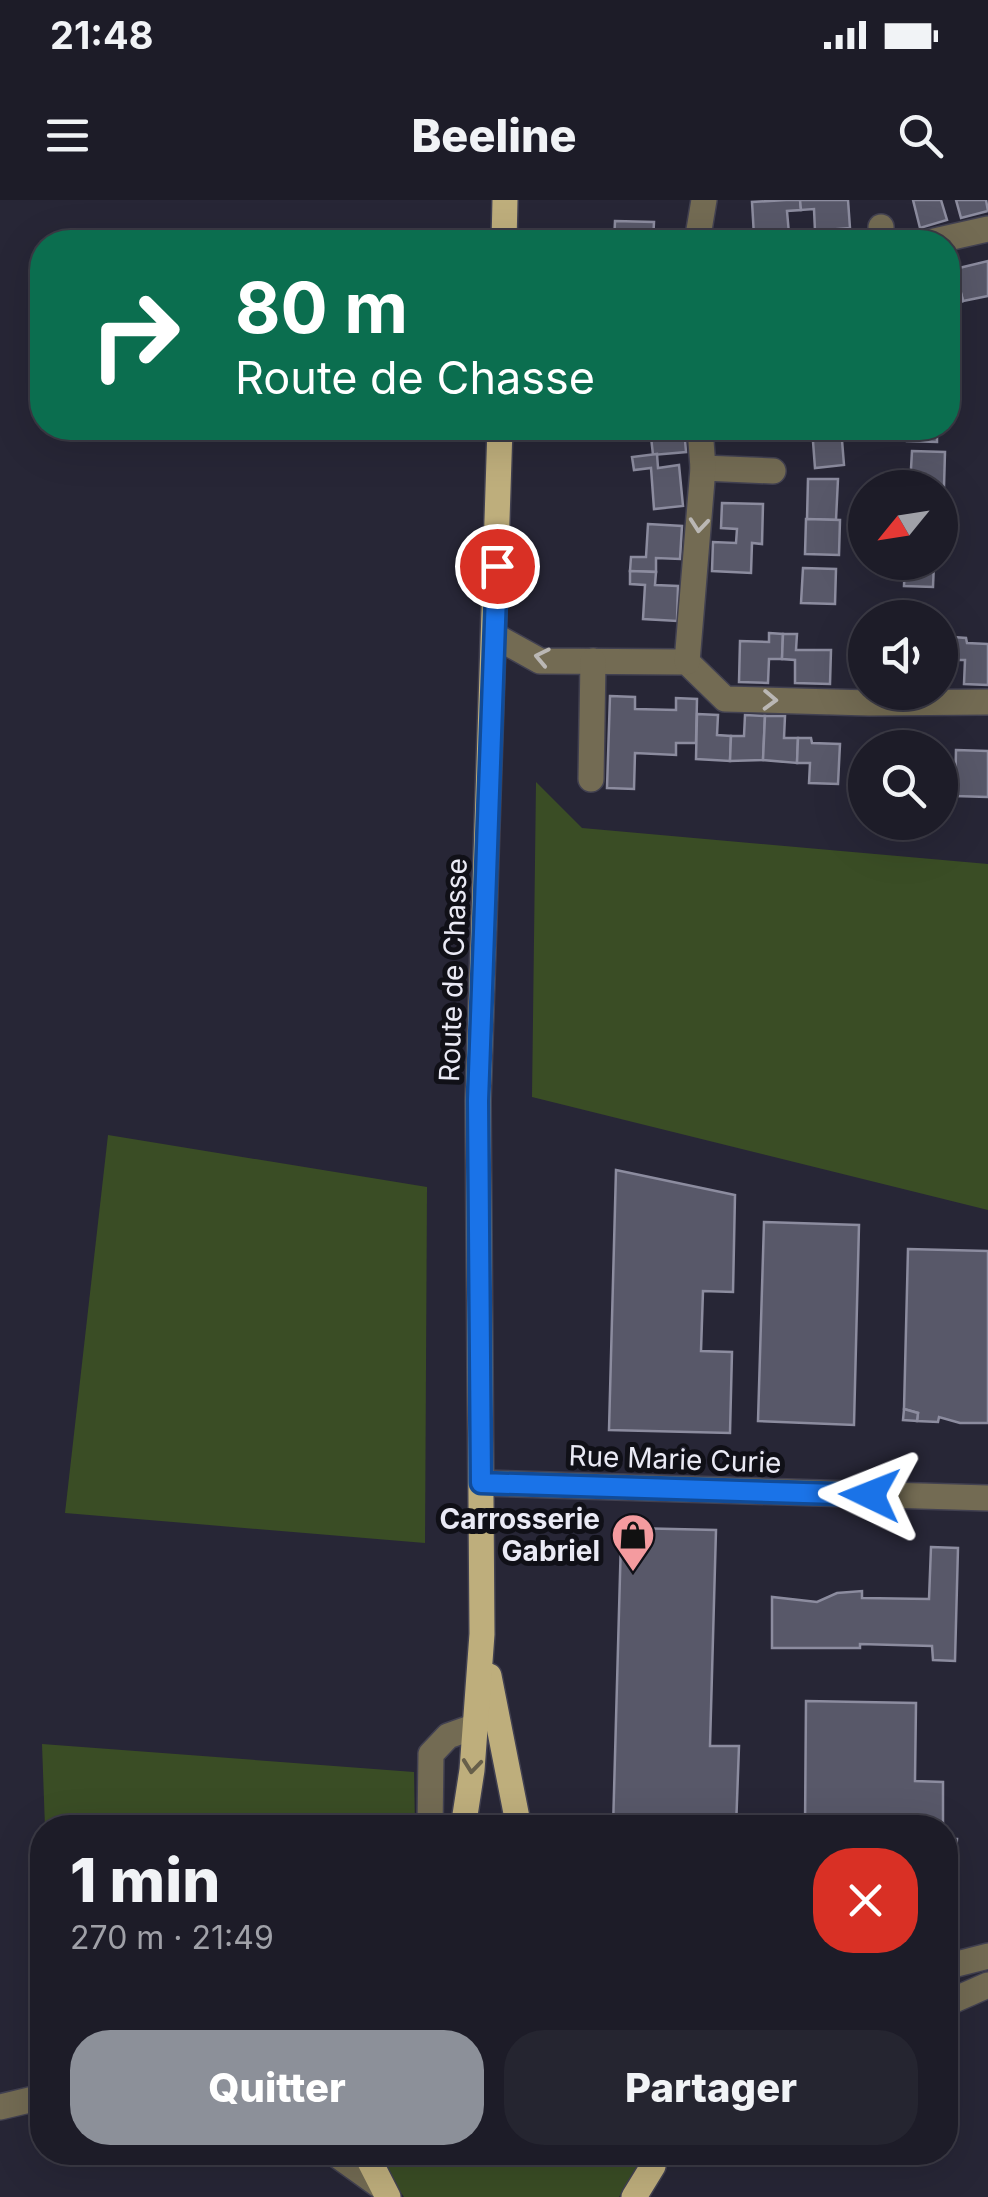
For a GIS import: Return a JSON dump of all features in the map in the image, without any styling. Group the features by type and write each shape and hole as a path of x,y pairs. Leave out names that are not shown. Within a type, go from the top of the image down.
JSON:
{"main road":[{"path":"504,230 505,200"},
{"name":"Route de Chasse","path":"482,1634 478,1101 500,440"},
{"path":"465,1815 482,1634"},
{"path":"482,1634 517,1815"},
{"path":"371,2165 383,2191"},
{"path":"634,2197 653,2165"}],"street":[{"path":"699,230 704,200"},
{"path":"960,236 988,230"},
{"path":"688,662 703,468 701,440"},
{"path":"703,468 773,471"},
{"path":"496,636 540,661 688,662 726,699 988,702"},
{"path":"591,779 593,662"},
{"name":"Rue Marie Curie","path":"481,1483 988,1498"},
{"path":"430,1815 431,1754 448,1736 476,1726"},
{"path":"958,1963 988,1956"},
{"path":"958,1998 988,1985"},
{"path":"0,2108 30,2101"},
{"path":"0,2108 30,2112"},
{"path":"350,2165 383,2191"}],"green space":[{"path":"536,782 582,828 988,864 988,1210 532,1097"},
{"path":"108,1135 427,1187 425,1543 65,1513"},
{"path":"42,1744 414,1772 415,1815 45,1815"},
{"path":"384,2165 638,2165 619,2197 404,2197"}],"building":[{"path":"800,200 801,210 787,211 789,230 754,230 752,202"},
{"path":"800,200 848,200 850,228 815,230 814,209 801,210"},
{"path":"913,200 941,200 947,220 920,228"},
{"path":"956,200 986,200 988,211 961,218"},
{"path":"615,221 654,222 654,230 615,230"},
{"path":"988,261 988,296 963,301 960,268"},
{"path":"651,440 685,440 686,452 653,455"},
{"path":"813,440 842,440 844,465 815,468"},
{"path":"912,451 945,452 944,470 911,470"},
{"path":"657,454 658,468 679,465 683,506 654,509 651,468 634,470 632,457"},
{"path":"808,479 838,479 836,520 807,519"},
{"path":"722,503 763,504 762,544 752,543 751,573 712,571 713,542 736,543 737,529 721,528"},
{"path":"806,519 840,520 839,555 805,554"},
{"path":"648,524 682,526 680,559 656,558 656,572 630,571 631,557 646,557"},
{"path":"803,568 836,569 835,604 801,603"},
{"path":"630,571 656,572 655,585 678,586 677,621 643,619 645,585 630,584"},
{"path":"904,580 933,580 933,587 904,586"},
{"path":"769,633 783,634 782,659 769,659 768,683 739,682 740,641 769,642"},
{"path":"783,634 797,634 796,650 831,650 830,684 795,683 795,660 782,659"},
{"path":"958,637 966,638 967,643 988,644 988,685 964,684 965,660 958,660"},
{"path":"610,696 635,697 635,709 676,710 676,698 697,699 696,743 676,743 676,755 635,753 634,789 607,788"},
{"path":"697,714 718,715 717,735 731,736 730,761 696,759"},
{"path":"745,715 765,716 763,760 730,761 731,736 744,736"},
{"path":"765,716 785,716 784,738 798,738 797,763 763,760"},
{"path":"798,738 840,744 838,784 809,783 810,763 797,763"},
{"path":"958,750 988,751 988,797 958,796"},
{"path":"616,1170 735,1195 733,1292 703,1291 701,1351 732,1352 730,1433 609,1430"},
{"path":"764,1222 859,1225 854,1425 758,1421"},
{"path":"908,1249 988,1251 988,1423 960,1423 939,1417 938,1422 917,1421 918,1413 904,1409"},
{"path":"904,1409 918,1413 917,1421 903,1420"},
{"path":"630,1528 716,1530 710,1746 739,1746 736,1815 613,1815 621,1539 630,1539"},
{"path":"931,1547 958,1548 955,1661 933,1660 932,1646 772,1648 772,1597 817,1602 837,1593 862,1591 862,1598 929,1599"},
{"path":"806,1701 916,1703 915,1781 943,1782 943,1815 805,1815"}],"place":[{"name":"Carrosserie Gabriel","path":"633,1573"}],"route":[{"path":"497,566 478,1101 481,1483 870,1495"}]}
